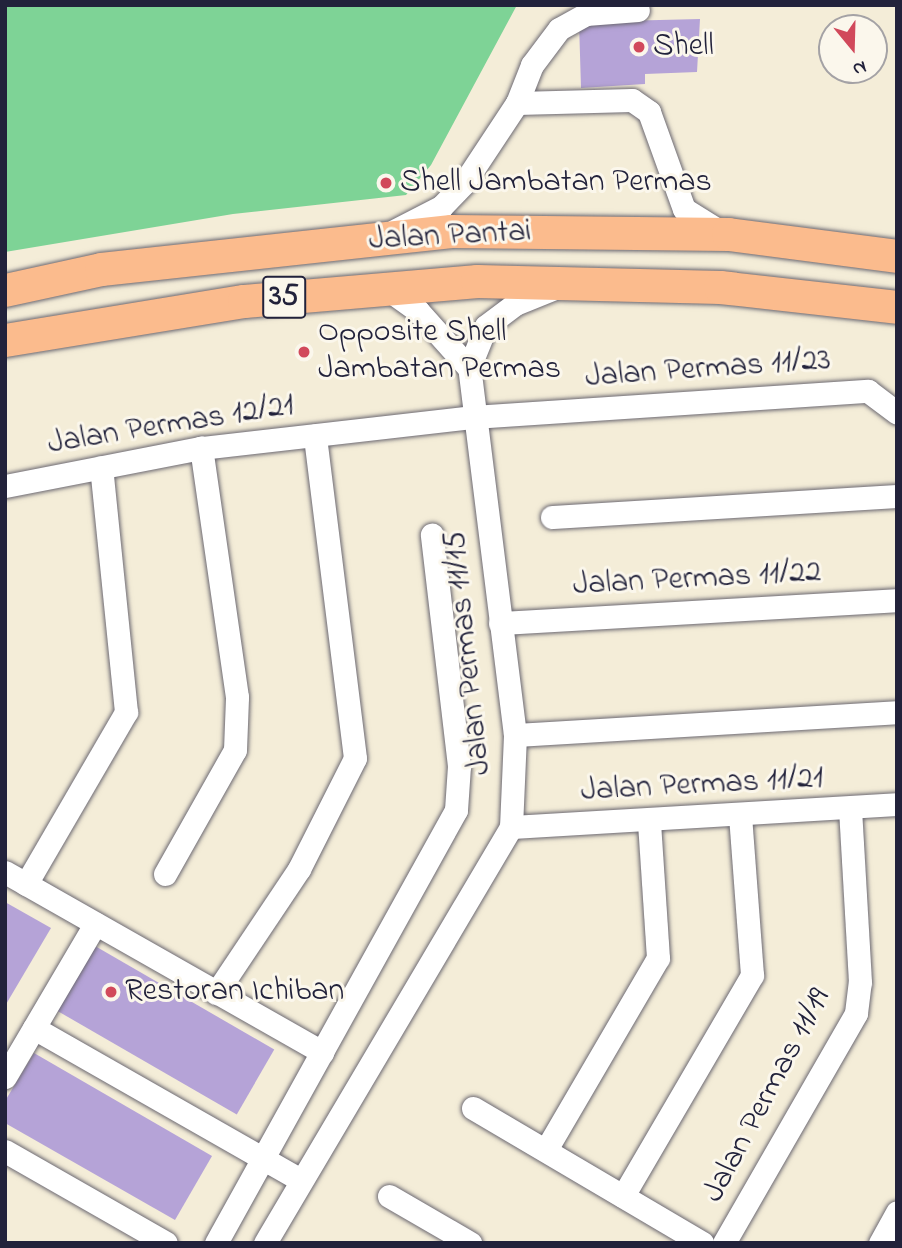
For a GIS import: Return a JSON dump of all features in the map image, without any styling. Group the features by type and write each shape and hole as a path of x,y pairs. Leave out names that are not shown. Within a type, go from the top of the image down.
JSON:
{"highway":[{"name":"Jalan Pantai","path":"5,290 101,270 451,231 727,234 897,256"},
{"name":"Jalan Pantai","path":"5,340 383,286 566,284 720,287 897,307"}],"street":[{"path":"379,239 441,207 517,103 532,65 559,29 586,13 638,10"},
{"path":"517,103 639,102 649,112 684,209 727,234"},
{"name":"Jalan Permas 11/15","path":"265,1243 511,827 515,735 472,417 468,368 486,326 515,304 566,284"},
{"path":"383,286 418,311 468,368"},
{"name":"Jalan Permas 11/23","path":"472,417 868,391 897,413"},
{"name":"Jalan Permas 12/21","path":"5,486 201,448 472,417"},
{"path":"216,993 299,869 355,758 315,435"},
{"path":"164,874 235,750 237,698 201,448"},
{"path":"26,884 126,712 101,467"},
{"path":"552,517 897,496"},
{"path":"216,1243 456,810 459,766 432,534"},
{"name":"Jalan Permas 11/22","path":"500,623 897,600"},
{"path":"515,735 897,712"},
{"name":"Jalan Permas 11/21","path":"511,827 649,821 897,804"},
{"name":"Jalan Permas 11/19","path":"724,1243 856,1013 860,982 850,809"},
{"path":"623,1196 751,975 740,815"},
{"path":"547,1147 658,958 649,821"},
{"path":"5,872 322,1052"},
{"path":"5,1077 95,924"},
{"path":"34,1028 300,1181"},
{"path":"473,1108 547,1147 702,1243"},
{"path":"5,1151 166,1243"},
{"path":"388,1196 470,1243"},
{"path":"880,1243 897,1212"}],"green space":[{"path":"5,5 517,5 431,165 406,195 233,214 5,252"}],"building":[{"name":"Shell","path":"700,19 697,72 645,74 645,84 581,88 579,22"},
{"path":"5,902 51,928 5,1006"},
{"path":"95,946 274,1050 237,1114 58,1011"},
{"path":"34,1053 212,1156 175,1220 5,1123 5,1101"}],"place":[{"name":"Shell","path":"639,47"},
{"name":"Shell Jambatan Permas","path":"386,183"},
{"name":"Opposite Shell Jambatan Permas","path":"304,352"},
{"name":"Restoran Ichiban","path":"111,992"}]}
